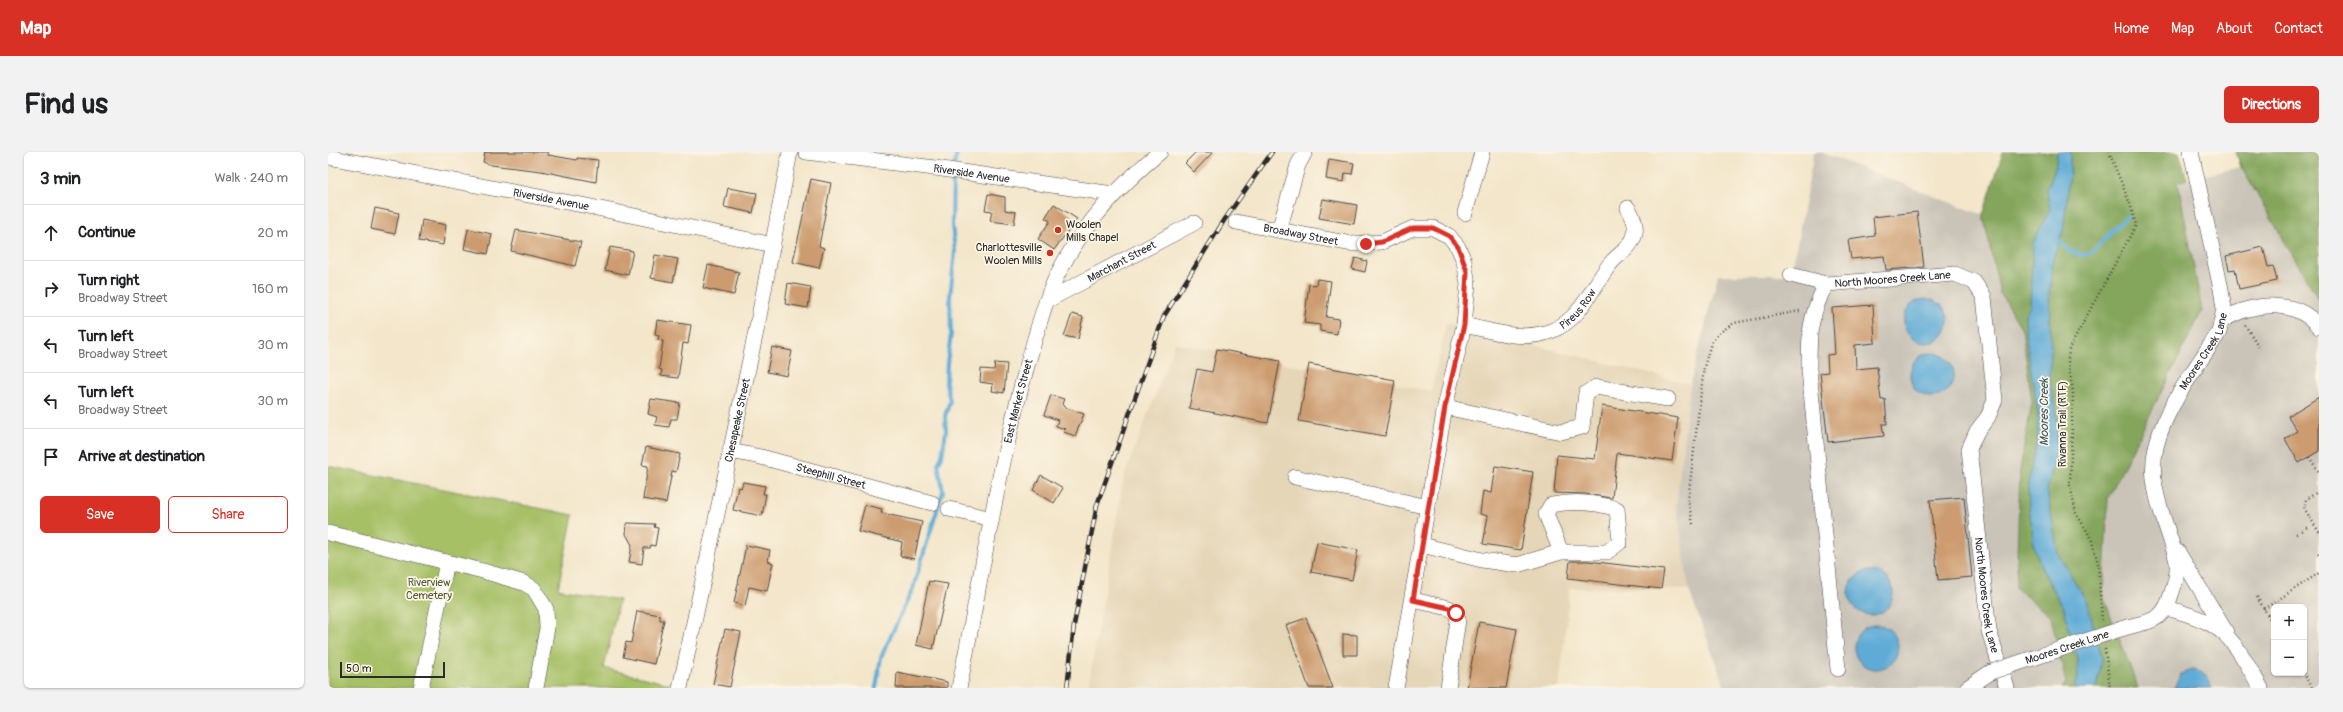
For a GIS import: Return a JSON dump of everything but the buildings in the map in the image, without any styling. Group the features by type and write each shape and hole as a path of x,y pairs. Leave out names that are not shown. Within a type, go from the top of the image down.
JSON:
{"street":[{"name":"Chesapeake Street","path":"680,688 730,451 790,152"},
{"name":"Riverside Avenue","path":"806,152 959,171 1113,194"},
{"name":"East Market Street","path":"959,688 992,519 1018,400 1048,300 1061,267 1075,244 1113,194 1160,152"},
{"path":"1279,230 1298,164 1305,152"},
{"path":"1465,213 1482,152"},
{"name":"Moores Creek Lane","path":"1967,688 1991,672 2157,618 2167,608 2178,573 2173,544 2154,485 2153,465 2155,446 2169,413 2219,332 2223,320 2221,289 2191,152"},
{"name":"Riverside Avenue","path":"328,157 582,205 772,245"},
{"name":"Pireus Row","path":"1464,325 1527,336 1551,331 1562,325 1585,304 1610,264 1630,246 1635,236 1636,226 1628,208"},
{"name":"Broadway Street","path":"1236,222 1352,244 1382,242 1413,228 1433,228 1442,232 1458,247 1467,271 1464,325 1445,407 1413,600 1396,688"},
{"name":"Marchant Street","path":"1048,300 1194,223"},
{"name":"North Moores Creek Lane","path":"1838,669 1809,370 1809,337 1814,309 1826,284 1955,274 1974,282 1984,297 1995,400 1988,417 1977,431 1969,449 1989,631 2007,688"},
{"path":"1791,275 1826,284"},
{"path":"2223,320 2238,311 2258,307 2286,306 2302,313 2319,327"},
{"path":"1445,407 1561,432 1582,428 1586,393 1596,387 1668,399"},
{"name":"Steephill Street","path":"730,451 932,503"},
{"path":"1295,477 1428,507"},
{"path":"1422,545 1482,560 1517,564 1561,552 1607,552 1620,542 1617,509 1598,504 1565,502 1551,505 1546,514 1561,552"},
{"path":"949,509 992,519"},
{"path":"328,533 447,562 524,583 534,589 541,598 546,609 547,628 536,688"},
{"name":"Moores Creek Lane","path":"2173,544 2261,688"},
{"path":"421,688 447,562"},
{"path":"1413,600 1449,608 1456,613 1458,620 1448,688"},
{"name":"Moores Creek Lane","path":"2167,608 2201,619 2215,626 2233,643"}],"path":[{"name":"Rivanna Trail (RTF)","path":"2103,625 2098,564 2091,538 2076,513 2070,484 2073,392 2068,361 2069,349 2136,225 2130,204 2109,152"},
{"path":"1693,524 1688,500 1704,367 1711,343 1719,332 1734,323 1814,309"},
{"path":"2242,321 2259,348"},
{"path":"2309,457 2319,472"},
{"path":"2319,491 2306,499 2304,508 2305,529 2319,532"},
{"path":"2264,609 2319,573"},
{"path":"2257,596 2271,621"},
{"path":"2104,641 2110,688"},
{"path":"2305,676 2312,688"}],"shaded area":[{"path":"1814,152 1820,152 1983,215 2000,293 2022,329 2032,402 2020,470 2016,588 2051,617 2066,683 2062,688 1725,688 1689,590 1676,505 1690,384 1718,275 1791,275"},
{"path":"2241,167 2319,300 2319,688 2138,688 2103,595 2108,498 2202,311 2178,181"},
{"path":"1446,323 1690,384 1676,505 1689,590 1570,588 1559,688 1088,688 1124,476 1175,343 1431,391"}],"green space":[{"path":"2003,152 2057,152 2054,171 2051,181 2046,189 2050,209 2033,243 2030,307 2025,314 2026,340 2038,412 2037,441 2028,485 2034,546 2041,567 2064,609 2078,661 2078,680 2074,688 2062,688 2066,683 2051,617 2016,588 2020,470 2032,402 2022,329 2000,293 1983,215"},
{"path":"2070,152 2179,152 2187,179 2178,182 2202,311 2108,498 2103,595 2138,688 2095,688 2098,683 2102,658 2087,602 2058,554 2047,490 2055,459 2057,421 2049,374 2051,353 2049,294 2053,259 2063,231 2070,172"},
{"path":"2236,152 2319,152 2319,300 2241,167"},
{"name":"Riverview Cemetery","path":"328,466 573,515 558,589 619,600 604,668 669,684 668,688 328,688"}],"water":[{"name":"Moores Creek","path":"2057,152 2070,152 2070,172 2063,231 2053,259 2049,294 2051,353 2049,374 2057,421 2055,459 2047,490 2058,554 2087,602 2102,658 2098,683 2095,688 2074,688 2078,680 2078,661 2064,609 2041,567 2034,546 2029,507 2028,485 2037,441 2038,412 2026,340 2025,314 2030,307 2033,243 2050,209 2046,189 2054,172"},
{"path":"1926,299 1938,303 1944,309 1948,321 1944,333 1938,339 1926,343 1914,339 1908,333 1904,321 1908,309 1914,303"},
{"path":"1932,353 1944,357 1950,363 1954,375 1950,387 1944,393 1932,397 1920,393 1914,387 1910,375 1914,363 1920,357"},
{"path":"1871,571 1883,575 1889,581 1893,593 1889,605 1883,611 1871,615 1859,611 1853,605 1849,593 1853,581 1859,575"},
{"path":"1876,625 1888,629 1894,635 1898,647 1894,659 1888,665 1876,669 1864,665 1858,659 1854,647 1858,635 1864,629"},
{"path":"2192,670 2205,675 2211,688 2174,688 2181,674"}],"waterway":[{"path":"954,167 957,152"},
{"path":"876,688 881,657 913,588 943,491 938,464 942,456 946,431 945,416 950,401 946,383 951,334 950,297 955,252 952,225 953,174"},
{"path":"2057,238 2068,250 2083,255 2092,252 2127,216"}],"railway":[{"path":"1067,688 1074,625 1097,505 1164,316 1225,219 1272,152"}],"place":[{"name":"Woolen Mills Chapel","path":"1058,230"},
{"name":"Charlottesville Woolen Mills","path":"1050,253"}],"route":[{"path":"1366,244 1382,242 1413,228 1433,228 1449,236 1458,247 1467,271 1468,284 1464,325 1445,407 1413,600 1449,608 1456,613"}]}
